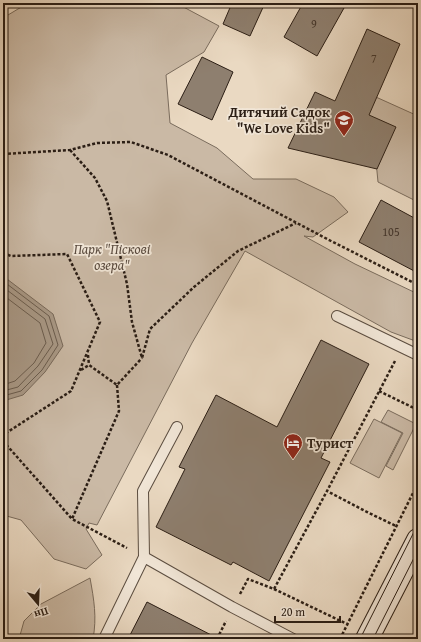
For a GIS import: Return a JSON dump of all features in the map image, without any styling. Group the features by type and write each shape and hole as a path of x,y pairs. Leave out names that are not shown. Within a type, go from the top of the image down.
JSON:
{"street":[{"path":"367,639 418,540"}],"lane":[{"path":"337,316 418,355"},
{"path":"104,639 144,557 143,491 177,427"},
{"path":"144,557 232,607 293,639"}],"path":[{"path":"3,154 70,150 97,143 131,142 168,154 418,285"},
{"path":"70,150 95,178 107,201 127,284 132,322 142,358"},
{"path":"117,385 142,358 150,329 194,287 238,251 296,222"},
{"path":"3,253 11,256 67,254 100,322 71,391 3,435"},
{"path":"274,590 402,347"},
{"path":"72,519 120,411 117,385 89,365 87,354"},
{"path":"81,370 89,365"},
{"path":"379,391 418,410"},
{"path":"3,441 72,519 144,557"},
{"path":"340,639 418,483"},
{"path":"327,491 396,526"},
{"path":"232,607 248,579 347,624"}],"green space":[{"name":"Парк \"Піскові озера\"","path":"28,3 176,3 219,26 204,52 166,75 170,123 217,148 253,179 296,179 334,197 348,212 313,237 304,236 355,264 418,294 418,342 391,332 245,251 192,343 97,525 89,523 86,529 102,555 86,569 54,559 21,520 3,515 3,18"},
{"path":"367,93 418,116 418,202 378,182 376,161 363,117"},
{"path":"388,410 416,424 393,470 386,466 403,433 381,422"},
{"path":"374,419 402,433 379,478 350,463"},
{"path":"90,578 95,616 93,639 19,639 24,621 41,604"}],"water":[{"path":"3,276 53,314 63,346 45,372 23,395 3,401"}],"building":[{"path":"232,3 265,3 250,36 223,24"},
{"path":"303,3 335,3 344,8 317,56 284,37"},
{"name":"Дитячий Садок \"We Love Kids\"","path":"367,29 400,44 369,115 396,127 377,169 288,148 315,92 335,101"},
{"path":"202,57 233,72 212,120 178,104"},
{"path":"381,200 418,220 418,273 359,242"},
{"name":"Турист","path":"321,340 369,364 321,458 330,462 269,581 233,562 231,565 156,527 185,469 179,467 216,395 277,427"},
{"path":"147,602 219,639 128,639"}],"tram line":[{"path":"360,639 418,524"},
{"path":"373,639 418,550"}],"place":[{"name":"Дитячий Садок \"We Love Kids\"","path":"344,137"},
{"name":"Турист","path":"293,460"}]}
